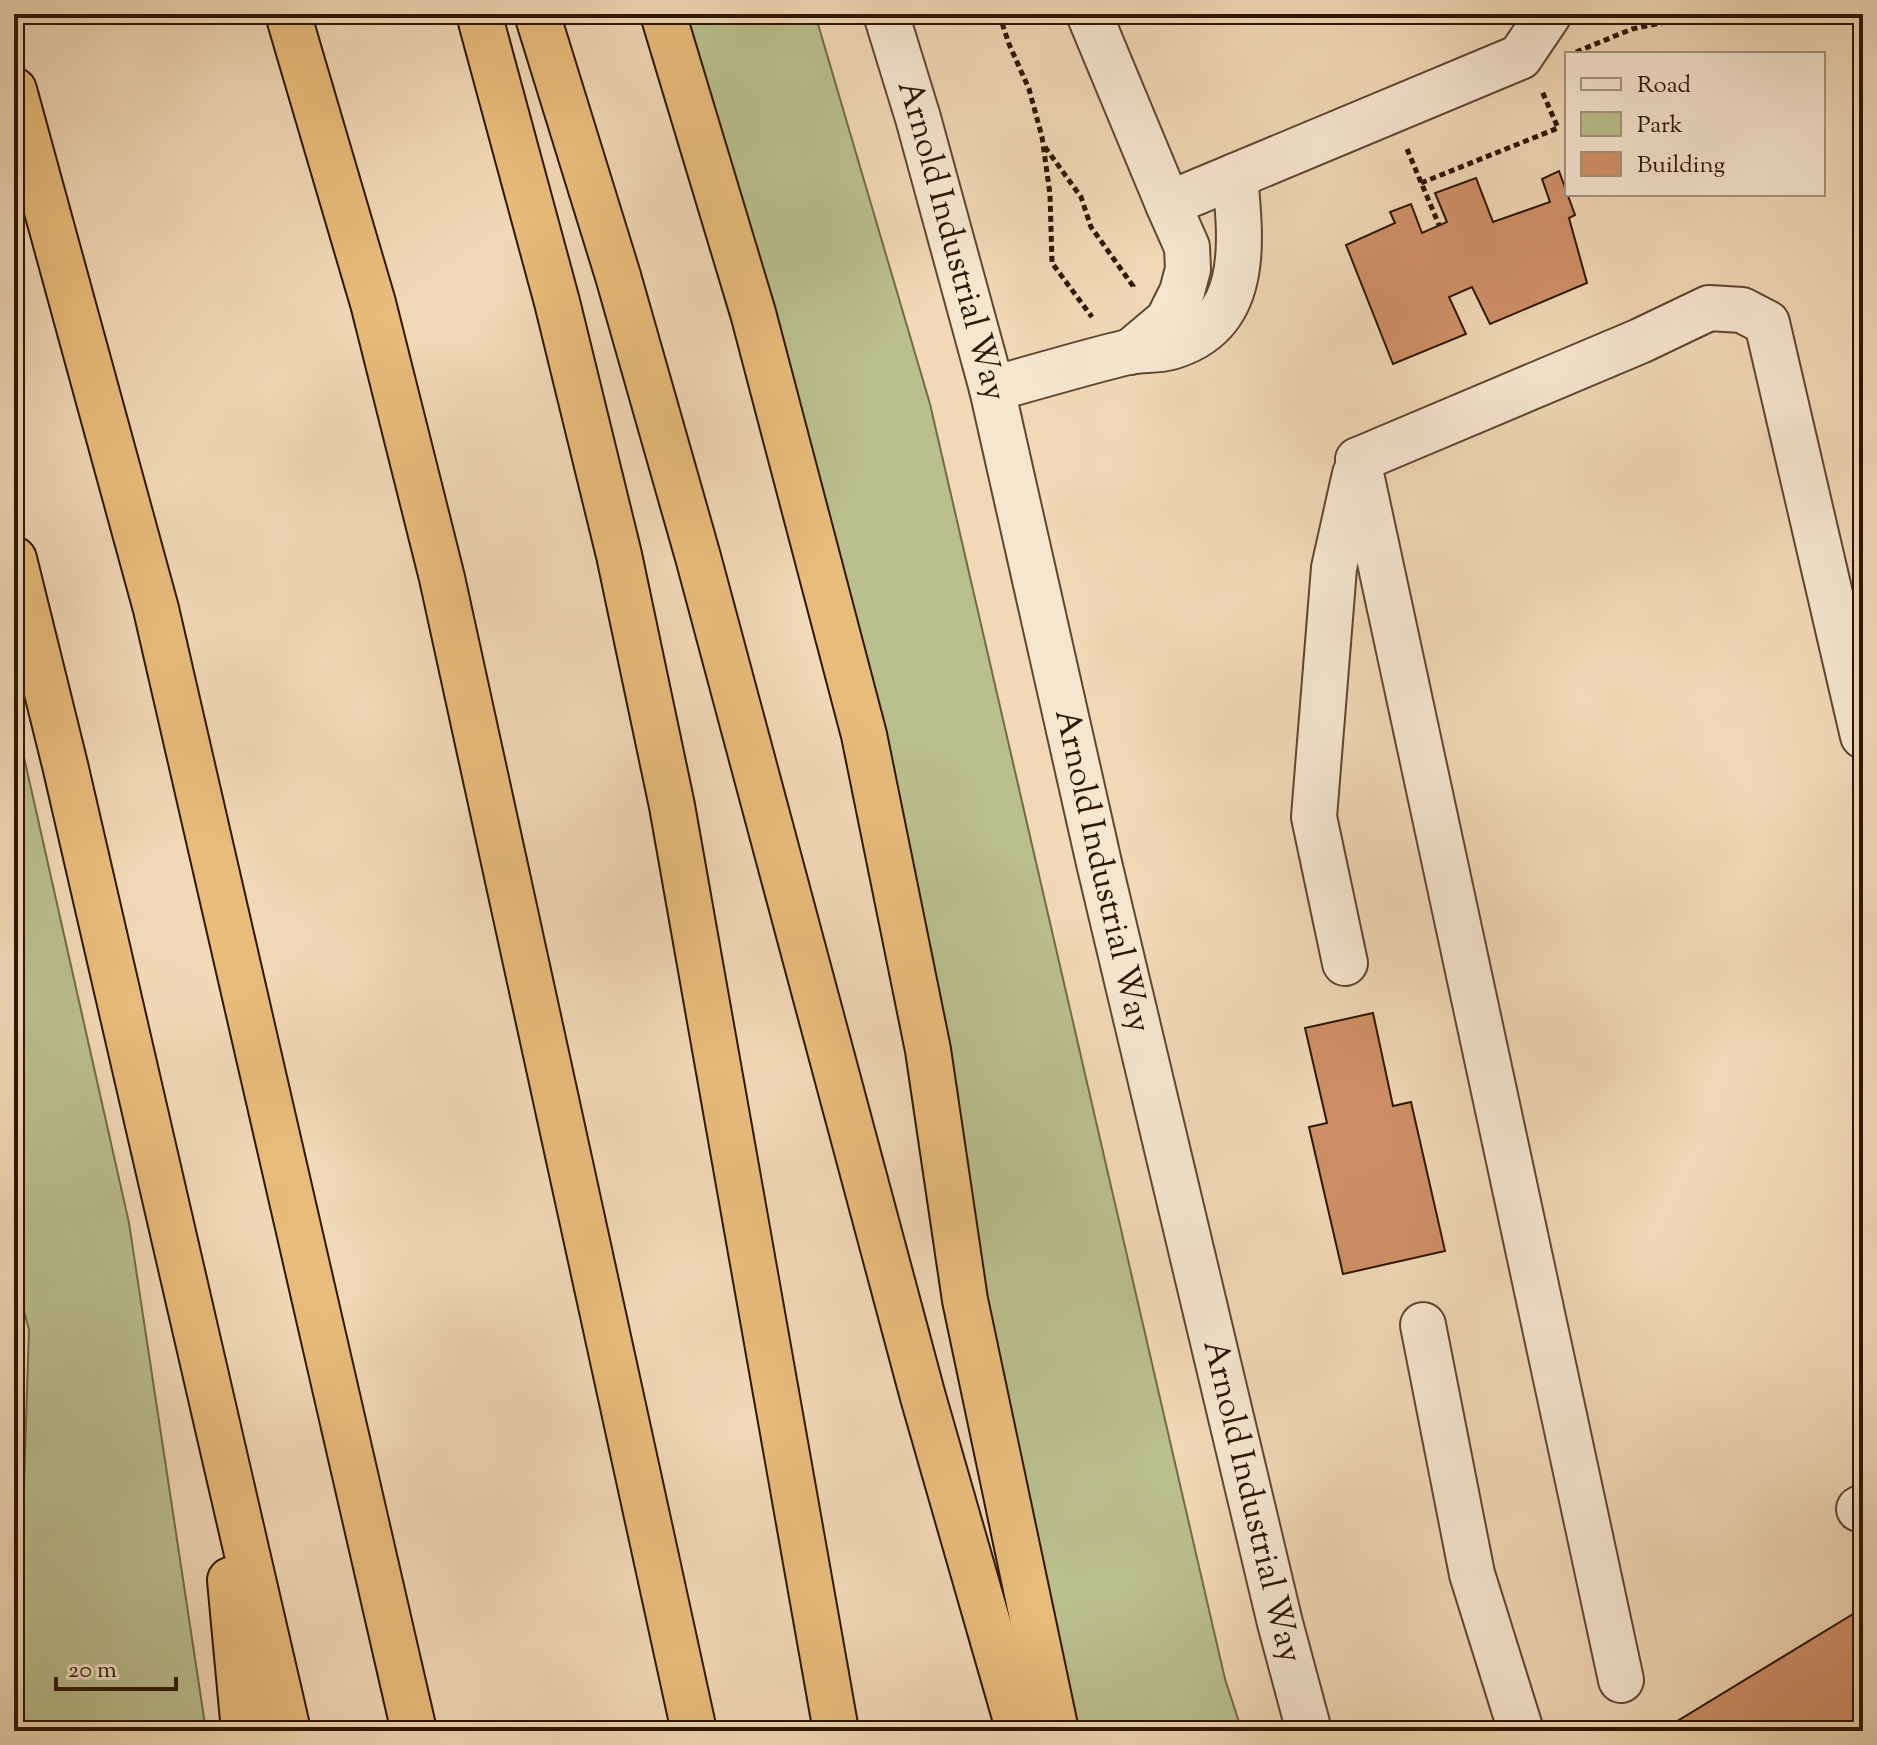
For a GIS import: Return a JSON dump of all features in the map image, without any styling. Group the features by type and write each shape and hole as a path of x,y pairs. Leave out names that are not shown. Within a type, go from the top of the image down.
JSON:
{"highway":[{"path":"288,14 373,303 442,578 694,1731"},
{"path":"479,14 557,302 619,555 672,806 836,1731"},
{"path":"537,14 618,276 698,557 923,1397 1019,1731"},
{"path":"663,14 753,313 864,735 928,1050 965,1300 1056,1731"},
{"path":"14,90 156,609 414,1731"},
{"path":"14,559 65,765 288,1731"},
{"path":"141,1094 231,1586 244,1731"}],"street":[{"name":"Arnold Industrial Way","path":"886,14 918,118 992,389 1114,925 1276,1608 1309,1731"},
{"path":"1089,14 1187,247 1188,269 1182,292 1168,320 1119,355"},
{"path":"1168,204 1520,57 1549,14"},
{"path":"992,389 1119,355 1169,347 1199,335 1218,316 1231,294 1239,264 1235,176"},
{"path":"1358,460 1640,341 1709,308 1742,310 1767,323 1863,736"},
{"path":"1345,963 1314,817 1334,568 1358,460"},
{"path":"1358,460 1621,1680"},
{"path":"1423,1325 1472,1574 1521,1731"}],"path":[{"path":"999,14 1029,89 1044,145 1050,194 1052,263 1119,355"},
{"path":"1577,52 1632,29 1705,14"},
{"path":"1421,183 1558,128 1538,82"},
{"path":"1392,111 1439,225"},
{"path":"1044,145 1081,197 1091,227 1133,286 1130,297"}],"green space":[{"path":"663,14 815,14 930,404 1225,1679 1242,1731 1056,1731 928,1049"},
{"path":"14,713 129,1223 206,1731 16,1731 29,1330 14,1273"}],"building":[{"path":"1559,171 1565,196 1568,196 1575,215 1569,218 1587,283 1490,324 1472,287 1449,297 1466,334 1393,364 1346,245 1395,223 1390,212 1411,204 1422,233 1447,222 1435,193 1476,178 1493,222 1550,202 1542,179"},
{"path":"1373,1013 1393,1106 1411,1102 1445,1251 1343,1274 1309,1127 1327,1123 1305,1028"},
{"path":"1863,1608 1863,1731 1661,1731"}]}
